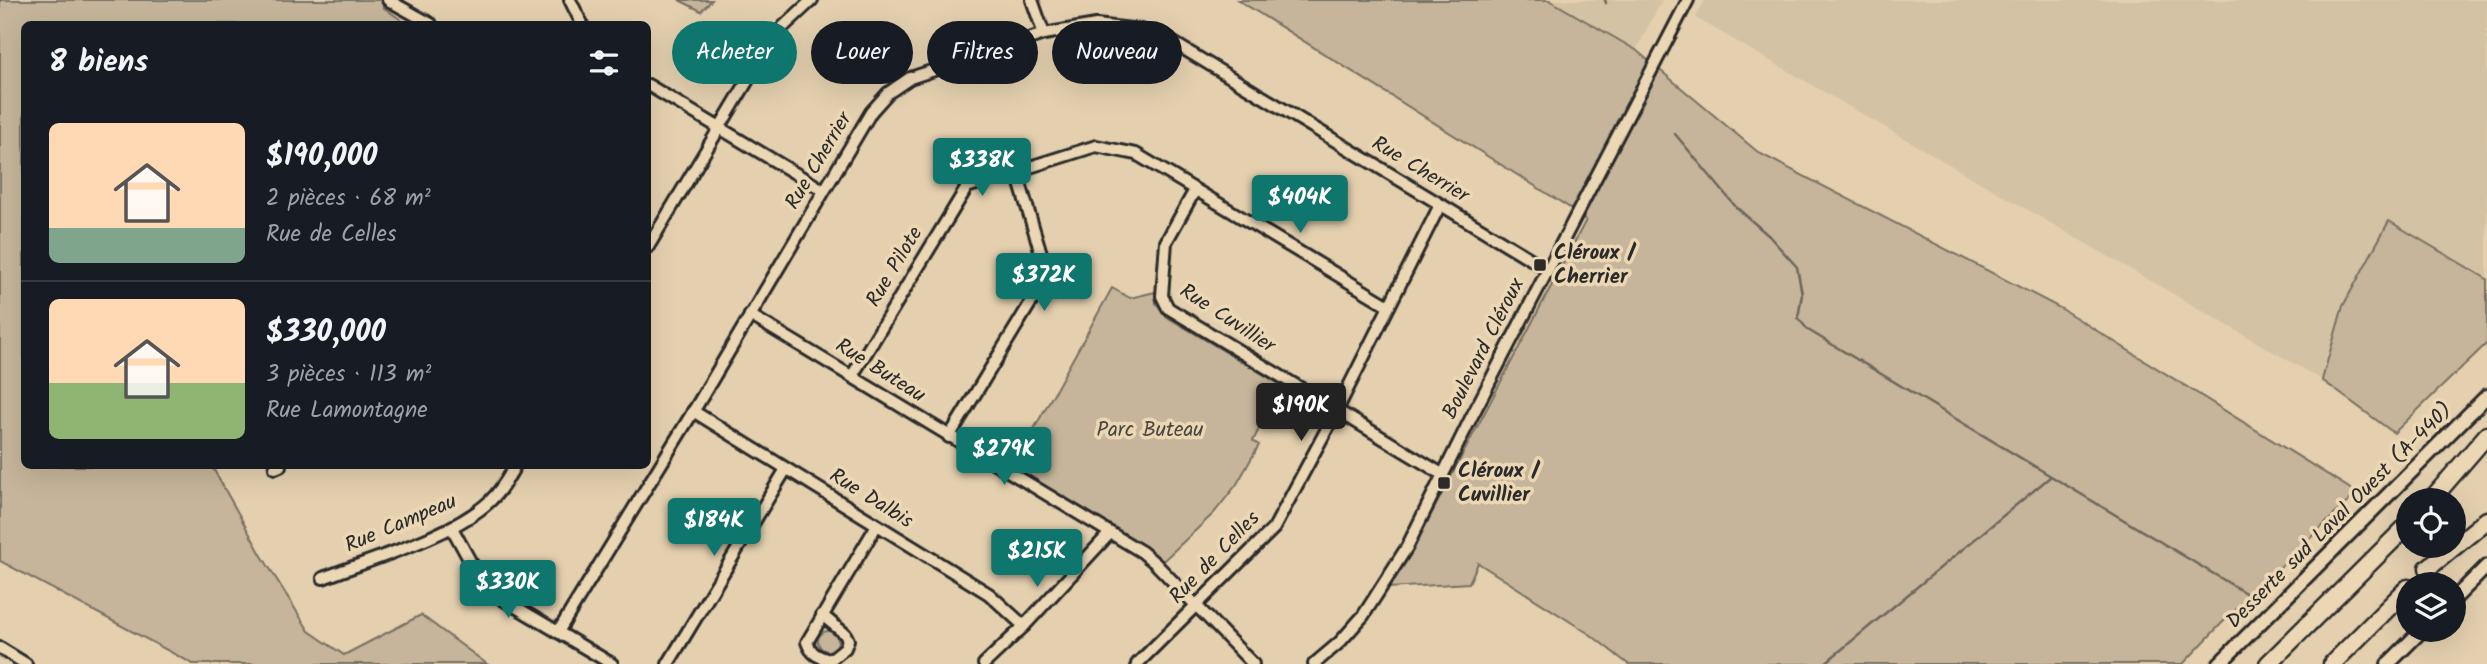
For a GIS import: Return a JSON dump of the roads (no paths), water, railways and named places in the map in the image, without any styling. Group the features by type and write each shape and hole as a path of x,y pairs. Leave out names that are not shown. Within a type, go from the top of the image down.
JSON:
{"highway":[{"path":"2442,488 2487,435"},
{"path":"2445,488 2487,449"},
{"path":"2466,530 2487,508"},
{"path":"2428,568 2487,520"},
{"path":"2268,664 2396,537"},
{"path":"2424,572 2438,558"},
{"path":"2332,664 2396,600"}],"main road":[{"name":"Desserte sud Laval Ouest (A-440)","path":"2220,664 2487,396"},
{"path":"2466,587 2487,566"},
{"path":"2388,664 2410,642"}],"street":[{"path":"388,0 426,21"},
{"path":"570,0 580,21"},
{"path":"652,230 720,129 766,50 783,27 812,0"},
{"path":"1032,0 1044,34"},
{"name":"Boulevard Cléroux","path":"1314,664 1340,642 1371,605 1407,547 1442,474 1688,0"},
{"name":"Rue Cherrier","path":"558,632 871,112 888,93 910,78 1044,34 1096,25 1141,30 1164,37 1548,269"},
{"path":"651,87 823,190"},
{"name":"Rue Pilote","path":"852,376 967,187 1096,146 1136,154 1389,306"},
{"path":"949,437 1042,284 1044,260 1016,170"},
{"name":"Rue Cuvillier","path":"1195,190 1166,242 1164,303 1442,474"},
{"name":"Rue de Celles","path":"1137,664 1274,527 1337,410 1440,205"},
{"name":"Rue Buteau","path":"750,315 1155,563 1253,664"},
{"name":"Rue Dalbis","path":"693,411 989,594 1024,626"},
{"name":"Rue Campeau","path":"323,578 452,528 491,501 513,469"},
{"path":"668,664 786,469"},
{"path":"822,615 877,526"},
{"path":"452,528 470,561 499,597 612,664"},
{"path":"984,664 1024,626 1110,533"},
{"path":"0,648 26,664"}],"waterway":[{"path":"1675,134 1736,207 1769,236 1797,267 1802,294 1798,318 1808,330 2252,597"},
{"path":"1824,664 2050,477"}],"place":[{"name":"Cléroux / Cherrier","path":"1540,265"},
{"name":"Cléroux / Cuvillier","path":"1444,483"}],"park label":[{"name":"Parc Buteau","path":"1150,430"}]}
